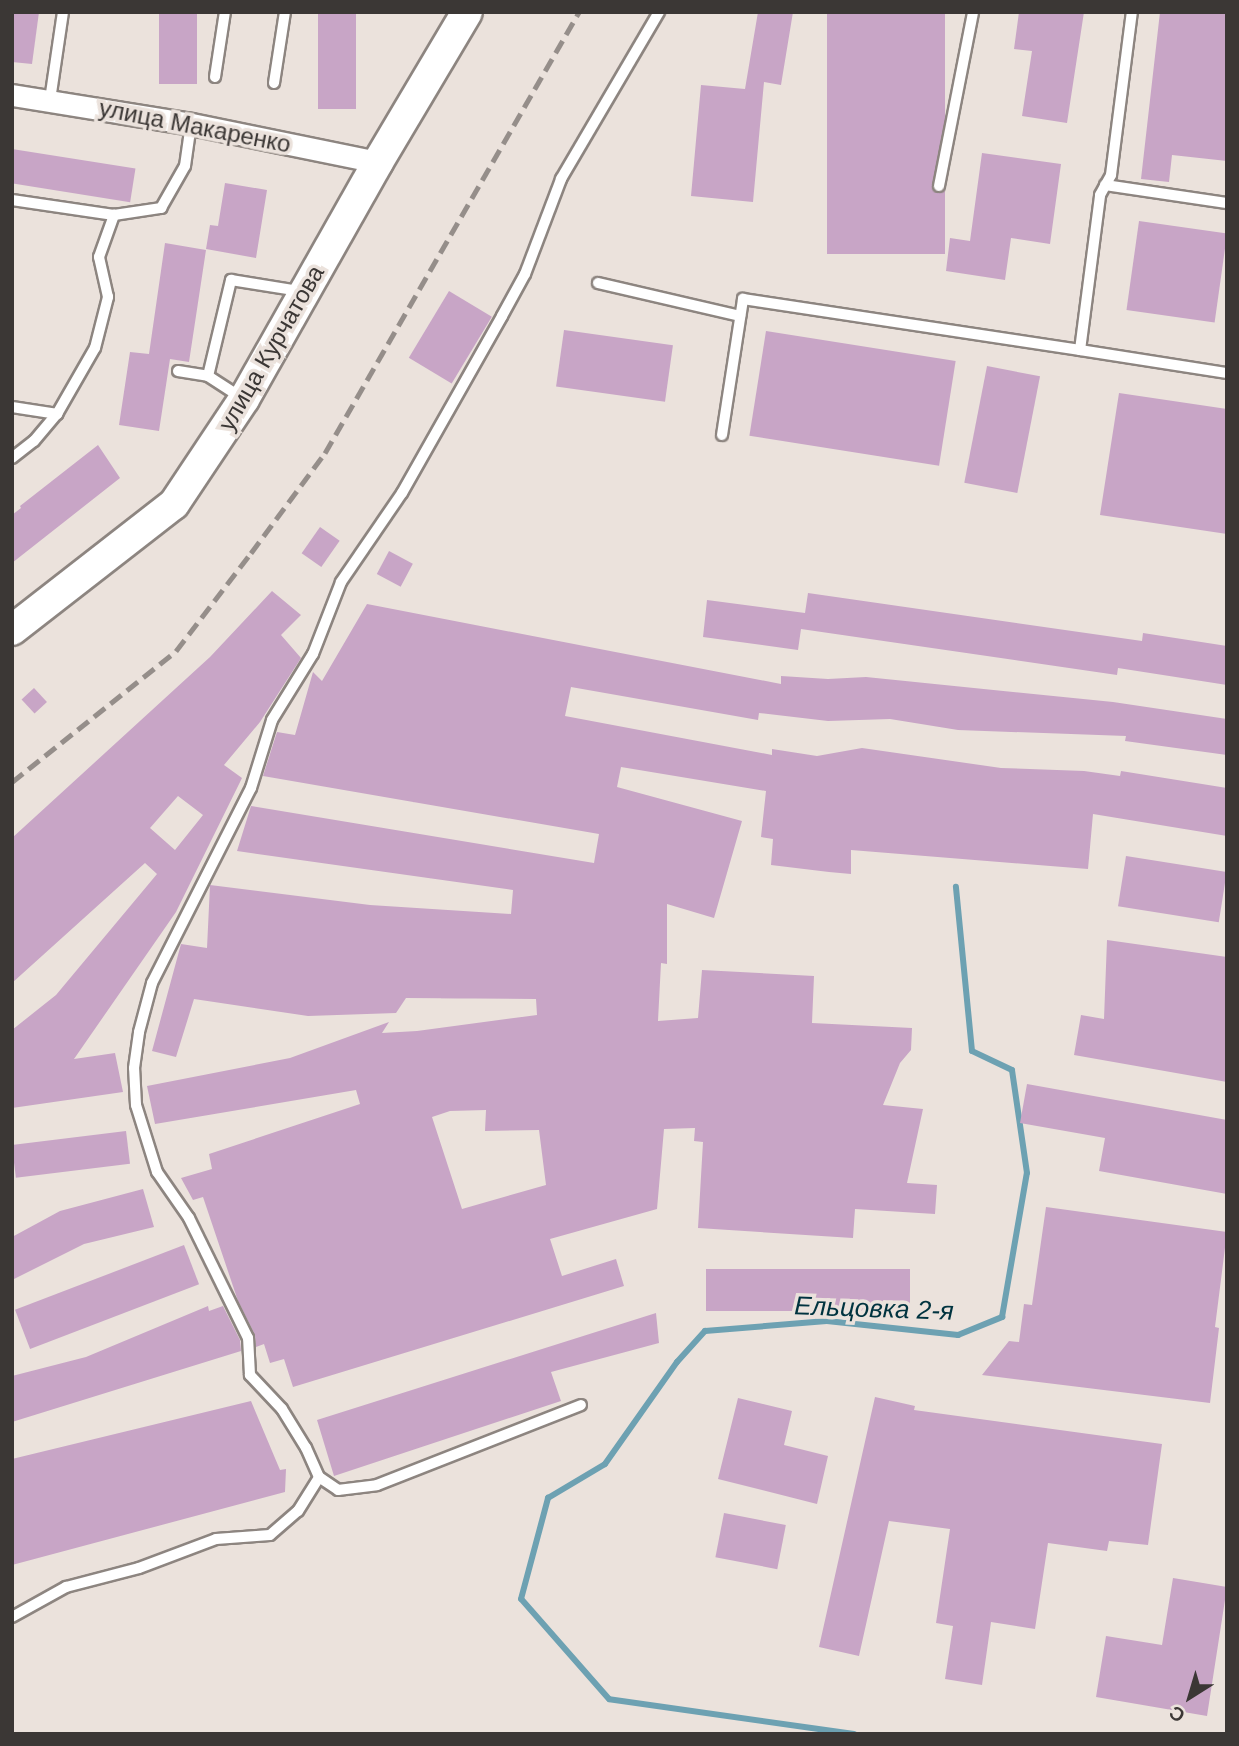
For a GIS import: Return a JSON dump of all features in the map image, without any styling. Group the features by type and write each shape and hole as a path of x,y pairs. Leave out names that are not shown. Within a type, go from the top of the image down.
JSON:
{"main road":[{"name":"улица Курчатова","path":"12,630 174,504 244,399 303,292 467,12"}],"street":[{"name":"улица Макаренко","path":"12,95 191,124 378,162"}],"lane":[{"path":"50,100 63,12"},
{"path":"215,77 225,12"},
{"path":"274,83 285,12"},
{"path":"580,1405 377,1485 338,1490 319,1477 306,1448 282,1409 250,1375 248,1338 189,1218 157,1172 136,1105 134,1068 139,1032 152,983 251,788 272,720 313,654 341,582 402,493 525,274 561,179 659,12"},
{"path":"939,186 973,12"},
{"path":"1080,350 1100,195 1111,175 1132,12"},
{"path":"12,200 114,215 161,208 185,166 191,124"},
{"path":"1105,185 1227,203"},
{"path":"12,458 34,441 57,414 94,348 108,297 99,257 114,215"},
{"path":"208,376 231,280 303,292"},
{"path":"598,283 740,316"},
{"path":"722,435 743,299 1227,373"},
{"path":"178,371 208,376 244,399"},
{"path":"12,407 57,414"},
{"path":"12,1617 66,1587 139,1568 216,1539 270,1535 298,1511 319,1477"}],"building":[{"path":"12,12 39,12 32,64 12,62"},
{"path":"159,12 197,12 197,84 159,84"},
{"path":"318,12 356,12 356,109 318,109"},
{"path":"758,12 793,12 781,85 764,82 753,202 691,196 701,85 745,89"},
{"path":"827,12 945,12 945,254 827,254"},
{"path":"1019,12 1084,12 1067,123 1022,116 1032,51 1014,49"},
{"path":"1160,12 1227,12 1227,161 1172,155 1169,182 1141,179"},
{"path":"12,149 135,169 130,202 12,183"},
{"path":"982,153 1061,164 1050,244 1011,238 1005,280 946,271 950,238 970,241"},
{"path":"225,183 267,190 256,258 206,249 210,225 218,226"},
{"path":"1139,221 1227,233 1215,323 1126,310"},
{"path":"165,243 206,250 189,362 170,359 159,431 119,425 130,352 149,354"},
{"path":"449,291 492,317 452,384 409,358"},
{"path":"564,330 673,345 665,402 556,386"},
{"path":"766,331 956,361 939,466 749,436"},
{"path":"987,366 1040,376 1017,493 964,483"},
{"path":"1119,393 1227,409 1227,534 1100,515"},
{"path":"98,445 120,478 12,563 12,515"},
{"path":"320,527 340,541 321,567 302,553"},
{"path":"389,551 413,564 401,587 377,574"},
{"path":"272,591 301,615 281,635 301,658 260,722 224,765 242,778 176,912 74,1059 115,1053 123,1092 12,1108 12,1030 56,995 157,874 145,863 12,983 12,838 210,657","holes":["178,796 203,815 175,850 150,828"]},
{"path":"808,593 1142,641 1143,633 1227,646 1227,685 1118,668 1117,675 801,629 798,650 703,637 707,600 805,613"},
{"path":"367,604 781,684 781,676 828,679 866,677 1113,702 1227,719 1227,755 1125,741 1126,736 958,730 890,719 828,721 759,713 758,720 571,687 565,716 772,755 772,749 817,756 862,748 1001,768 1084,771 1120,776 1121,771 1227,788 1227,836 1093,814 1088,869 851,850 851,874 829,872 771,865 773,839 761,837 766,791 621,767 617,787 742,821 714,918 667,904 667,964 661,963 658,1021 698,1018 702,970 814,976 812,1023 912,1028 911,1050 900,1063 883,1105 923,1109 907,1183 937,1185 935,1214 855,1209 853,1238 698,1228 703,1142 694,1141 695,1128 664,1129 657,1209 550,1239 562,1276 616,1259 624,1286 293,1387 284,1359 270,1363 264,1344 256,1347 255,1335 238,1301 203,1197 193,1200 181,1178 212,1169 209,1154 360,1104 356,1090 155,1124 147,1086 290,1058 389,1022 382,1033 537,1015 536,999 406,998 396,1013 308,1016 194,999 176,1057 152,1051 181,944 207,948 210,885 370,905 511,914 513,890 237,851 251,806 594,863 599,834 263,776 277,732 295,735 313,672 322,681","holes":["486,1110 485,1131 539,1130 546,1185 462,1209 432,1117 450,1111"]},
{"path":"34,688 47,702 35,713 22,700"},
{"path":"1126,856 1227,872 1219,922 1118,906"},
{"path":"1107,940 1227,957 1227,1082 1074,1055 1081,1015 1104,1019"},
{"path":"1027,1084 1227,1120 1227,1194 1099,1171 1105,1138 1020,1123"},
{"path":"126,1131 130,1164 16,1178 12,1145"},
{"path":"143,1189 154,1227 84,1244 12,1280 12,1237 60,1211"},
{"path":"1046,1207 1227,1232 1215,1327 1219,1328 1210,1403 982,1375 1009,1341 1019,1342 1024,1304 1032,1305"},
{"path":"184,1245 199,1284 30,1349 15,1310"},
{"path":"706,1269 910,1269 910,1311 706,1311"},
{"path":"208,1306 209,1311 223,1306 240,1340 241,1351 12,1422 12,1376 86,1357"},
{"path":"656,1313 659,1343 551,1372 561,1401 334,1476 317,1420"},
{"path":"875,1397 915,1406 914,1410 1162,1444 1148,1545 1109,1541 1107,1551 1048,1543 1035,1629 991,1622 982,1685 945,1679 953,1626 936,1623 950,1529 889,1521 859,1656 819,1647"},
{"path":"738,1398 792,1411 784,1445 828,1456 817,1504 718,1479"},
{"path":"251,1401 280,1470 286,1469 285,1492 12,1565 12,1459"},
{"path":"724,1513 786,1525 777,1569 715,1557"},
{"path":"1173,1578 1227,1587 1207,1716 1096,1697 1106,1636 1162,1645"}],"waterway":[{"name":"Ельцовка 2-я","path":"854,1734 609,1699 521,1599 548,1498 605,1464 677,1362 705,1331 827,1321 958,1335 1002,1317 1027,1173 1012,1070 972,1051 956,887"}],"railway":[{"path":"12,782 176,651 325,453 579,12"}]}
